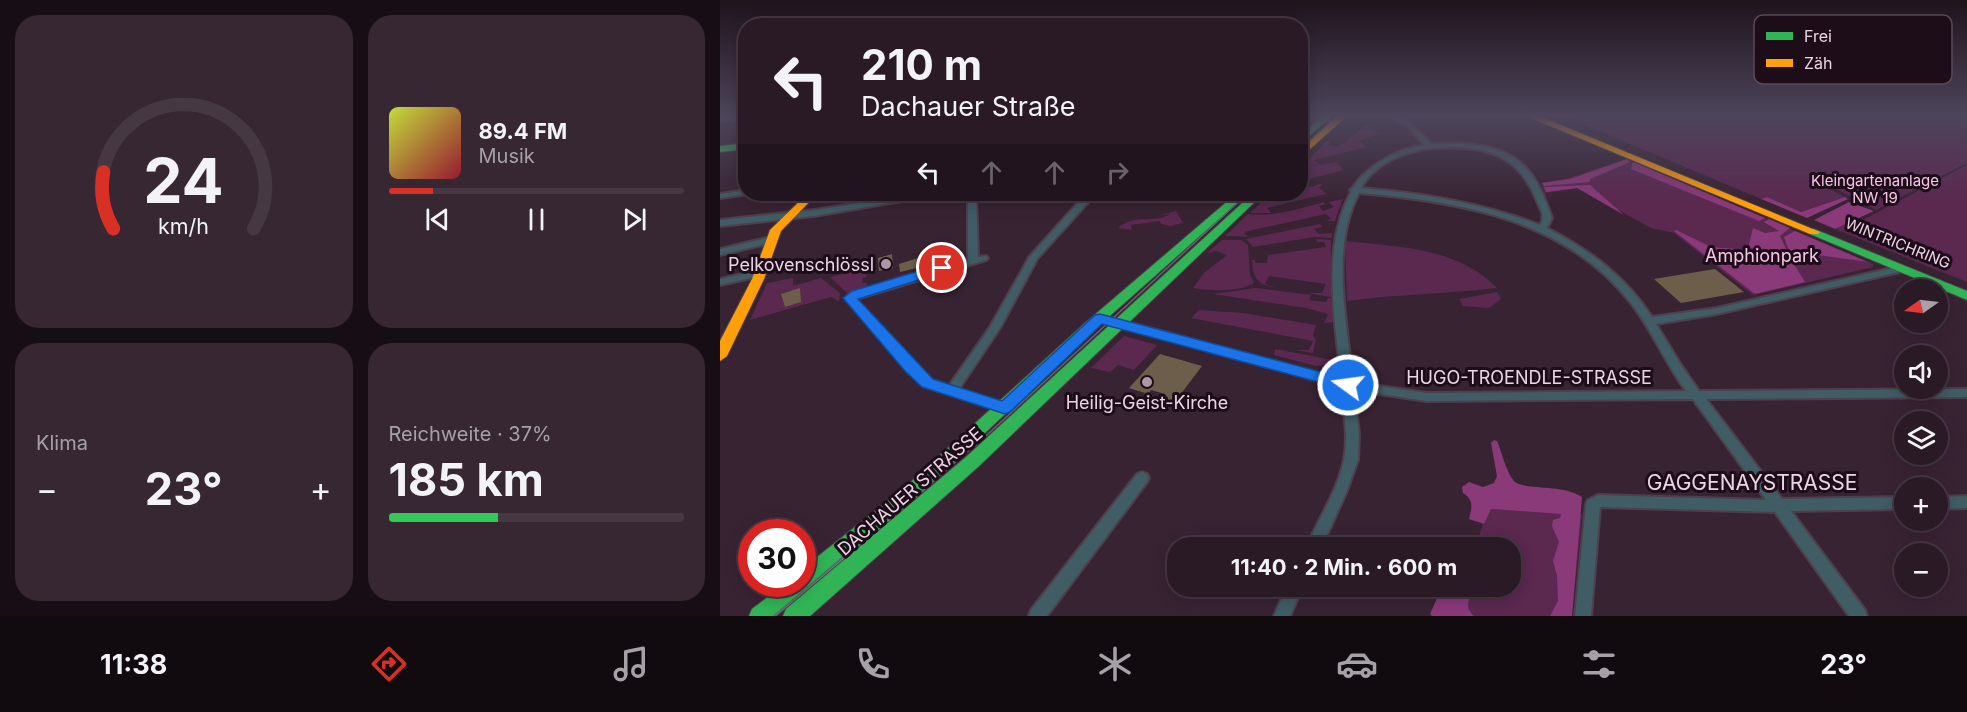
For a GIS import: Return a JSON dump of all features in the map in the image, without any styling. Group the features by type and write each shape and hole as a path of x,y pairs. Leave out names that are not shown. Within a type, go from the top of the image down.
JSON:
{"main road":[{"name":"WINTRICHRING","path":"1603,145 1967,296"},
{"name":"WINTRICHRING","path":"1620,145 1967,289"},
{"path":"720,149 738,147"},
{"path":"720,356 761,273 776,230 804,201"},
{"name":"DACHAUER STRASSE","path":"816,571 909,494 1005,408 1100,318 1234,201"},
{"name":"DACHAUER STRASSE","path":"794,616 972,462 1251,201"},
{"name":"DACHAUER STRASSE","path":"760,616 784,597"}],"street":[{"path":"1318,537 1351,460 1352,428 1338,254 1343,222 1353,190 1368,171 1387,158 1402,152 1429,146 1484,149 1518,162 1532,180 1548,218 1546,225 1541,229"},
{"path":"1353,190 1436,197 1494,212 1541,229 1566,242 1614,277 1651,321 1682,375 1859,616"},
{"path":"720,196 738,193"},
{"path":"720,223 814,213 889,201"},
{"path":"973,201 978,259 850,297 916,374 927,383 1005,408"},
{"path":"951,392 995,328 1032,258 1084,201"},
{"path":"720,252 771,240"},
{"path":"1651,321 1733,308 1901,269"},
{"path":"720,282 761,273"},
{"name":"HUGO-TROENDLE-STRASSE","path":"1100,318 1348,385 1426,397 1967,393"},
{"path":"1037,616 1142,478"},
{"name":"GAGGENAYSTRASSE","path":"1583,616 1593,504 1598,501 1779,506 1894,503"},
{"path":"1948,503 1967,502"},
{"path":"1282,616 1290,597"}],"green space":[{"path":"1323,145 1338,147 1341,145 1364,145 1367,147 1314,160 1318,164 1325,164 1308,166 1308,160"},
{"name":"Kleingartenanlage NW 19","path":"1632,145 1967,145 1967,163 1876,210 1823,182 1818,183 1845,197 1801,212 1767,197 1761,199"},
{"name":"Amphionpark","path":"1627,159 1873,264 1873,267 1753,295 1674,233 1651,228 1578,188 1545,193 1541,183 1569,178"},
{"path":"1627,159 1630,162 1590,179 1590,182 1544,186 1542,183 1570,179"},
{"path":"1336,162 1344,170 1308,179 1308,167"},
{"path":"1633,162 1765,218 1759,221 1631,169"},
{"path":"1967,165 1967,282 1835,229 1852,221 1857,223"},
{"path":"1321,184 1322,186 1319,187 1326,194 1308,198 1308,187"},
{"path":"1590,185 1624,215 1577,188 1546,192 1544,187"},
{"path":"1767,197 1801,212 1845,197 1848,199 1807,218 1761,199"},
{"path":"1343,199 1335,221 1326,221 1331,219 1326,214 1244,232 1248,237 1225,236 1248,214 1258,215 1296,210 1324,202 1325,204 1319,206 1323,211 1334,207 1329,202"},
{"path":"1263,201 1296,201 1267,208 1271,213 1250,213"},
{"path":"1849,202 1874,211 1835,229 1814,220"},
{"path":"1176,211 1183,223 1170,226 1161,224 1160,221 1131,225 1132,230 1118,228 1131,221 1164,217 1170,214 1160,215"},
{"path":"1769,219 1790,228 1780,236 1787,251 1748,248 1753,228 1765,233 1779,231 1764,222"},
{"path":"1320,224 1322,227 1314,229 1319,234 1333,233 1331,238 1315,237 1253,247 1246,239"},
{"path":"1674,231 1711,247 1787,253 1805,282 1755,294"},
{"path":"1795,231 1868,262 1789,251 1784,237"},
{"path":"1316,239 1331,240 1331,297 1307,293 1322,293 1326,284 1269,276 1265,284 1276,288 1264,285 1257,280 1252,260 1255,260 1255,263 1267,263 1268,255 1326,247 1324,242 1317,242"},
{"path":"1222,240 1241,240 1248,245 1250,275 1254,283 1233,289 1193,288 1204,273 1227,255 1216,251 1207,253"},
{"path":"1345,241 1426,251 1446,257 1481,274 1497,288 1347,301"},
{"path":"864,269 867,277 863,278 862,283 867,283 867,286 848,294 830,277"},
{"path":"793,278 793,286 821,278 840,293 839,301 831,297 750,320 767,283"},
{"path":"1256,288 1311,295 1309,300 1326,302 1328,298 1331,298 1334,322 1324,323 1328,314 1306,308 1213,294"},
{"path":"1497,292 1501,299 1489,308 1463,306 1459,299"},
{"path":"1199,310 1243,313 1316,325 1313,335 1316,340 1313,353 1295,350 1309,350 1313,341 1191,318"},
{"path":"1124,336 1157,345 1134,370 1118,365 1110,372 1091,368"},
{"path":"1275,349 1333,360 1331,365 1316,366 1274,355"},
{"path":"1494,440 1497,441 1506,467 1514,481 1526,486 1564,490 1582,497 1572,616 1550,616 1558,601 1557,576 1553,561 1559,542 1552,526 1553,520 1560,518 1561,514 1491,509 1484,524 1469,519 1471,504 1469,498 1463,493 1462,487 1469,482 1483,487 1494,483 1497,476 1491,443"},
{"path":"1489,508 1582,514 1572,616 1445,616 1450,597 1521,597 1521,537 1479,537"},
{"path":"1438,597 1470,597 1468,605 1474,616 1432,616 1430,614"}],"building":[{"path":"947,249 949,255 941,257 942,262 900,272 899,264"},
{"name":"Pelkovenschlössl","path":"892,254 893,268 879,271 878,258"},
{"path":"1715,269 1744,292 1681,303 1654,279"},
{"path":"800,288 801,302 785,307 781,294"},
{"name":"Heilig-Geist-Kirche","path":"1160,354 1202,366 1171,407 1158,403 1165,394 1151,390 1148,394 1129,388"}],"tram line":[{"path":"975,446 1239,201"},
{"path":"774,616 976,444"}],"traffic: fast":[{"path":"720,149 738,147"},
{"path":"816,570 909,494 1089,327 1234,201"},
{"path":"794,616 972,462 1251,201"},
{"path":"1814,232 1967,296"},
{"path":"760,616 784,597"}],"traffic: slow":[{"path":"1308,148 1311,145"},
{"path":"1600,145 1814,232"},
{"path":"720,356 758,279 776,230 805,201"}],"place":[{"name":"Pelkovenschlössl","path":"886,264"},
{"name":"Heilig-Geist-Kirche","path":"1147,382"}],"route":[{"path":"942,268 850,298 910,368 927,383 1005,408 1100,318 1348,385"}]}
